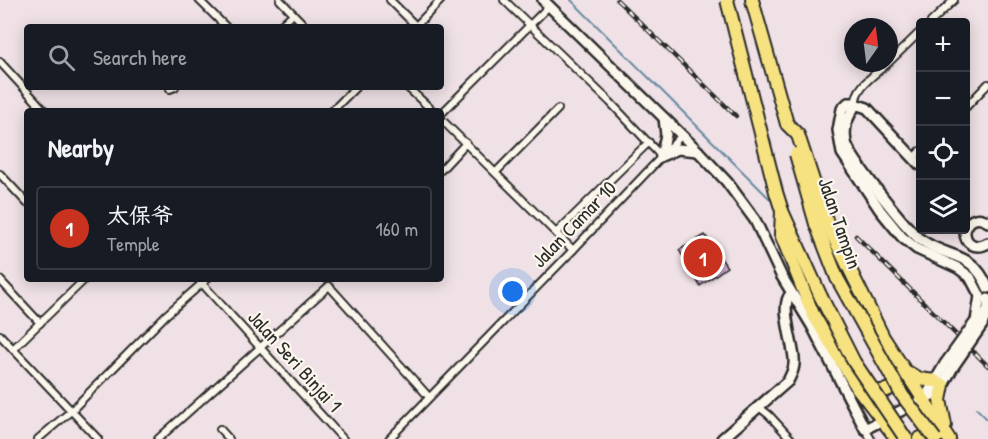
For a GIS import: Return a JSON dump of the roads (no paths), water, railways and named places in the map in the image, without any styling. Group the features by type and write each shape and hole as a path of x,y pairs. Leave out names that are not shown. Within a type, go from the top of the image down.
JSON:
{"highway":[{"path":"727,0 782,210 821,297 854,362 906,439"},
{"path":"752,0 788,124 798,135 821,224 883,337 949,438"},
{"path":"782,210 781,234 813,314 857,387 897,439"},
{"name":"Jalan Tampin","path":"821,224 837,278 902,395 935,439"},
{"path":"857,387 882,392 892,388 898,381 901,366"},
{"path":"901,366 919,379 939,383 940,400 949,438"},
{"path":"919,439 932,433 949,438"}],"street":[{"path":"199,0 223,24"},
{"path":"279,0 303,24"},
{"path":"390,0 414,24"},
{"path":"418,24 441,0"},
{"path":"504,0 610,102 661,156"},
{"path":"935,18 950,1"},
{"path":"444,111 529,26 546,3 727,182 754,220 791,294 812,326 871,439"},
{"path":"282,24 293,14"},
{"path":"898,53 916,37"},
{"path":"0,62 24,88"},
{"path":"878,72 859,90 855,98 856,104 845,124 846,145 853,158 899,219 918,238 935,249 973,263 988,288"},
{"path":"970,103 988,84"},
{"path":"26,90 42,108"},
{"path":"335,108 353,90"},
{"path":"410,90 430,108"},
{"path":"916,156 867,108 848,103 839,114 838,139 842,153 880,210 902,237 917,249 958,268 970,277 980,296 979,323"},
{"path":"496,172 558,109"},
{"path":"661,156 666,135 664,118"},
{"path":"444,121 573,250"},
{"name":"Jalan Camar 10","path":"388,439 682,135"},
{"path":"556,234 649,142"},
{"path":"444,167 466,143"},
{"path":"661,156 678,149 698,151"},
{"path":"0,174 24,200"},
{"path":"970,225 981,218 988,222"},
{"path":"967,234 966,238 973,245 988,244"},
{"path":"0,280 40,323"},
{"path":"13,349 82,282"},
{"path":"38,439 71,411 200,282"},
{"name":"Jalan Seri Binjai 1","path":"204,282 343,439"},
{"path":"158,439 329,286 429,397"},
{"path":"722,439 788,381 794,368 794,358 785,307 786,298 791,294"},
{"path":"865,429 925,398 939,383 979,323 988,308 988,299"},
{"path":"0,335 98,439"},
{"path":"759,407 791,439"},
{"path":"220,429 229,439"}],"waterway":[{"path":"571,0 772,201"},
{"path":"976,408 988,420"}],"railway":[{"path":"617,0 736,116"},
{"path":"856,236 988,366"}],"place":[{"name":"太保爷","path":"703,258"}]}
